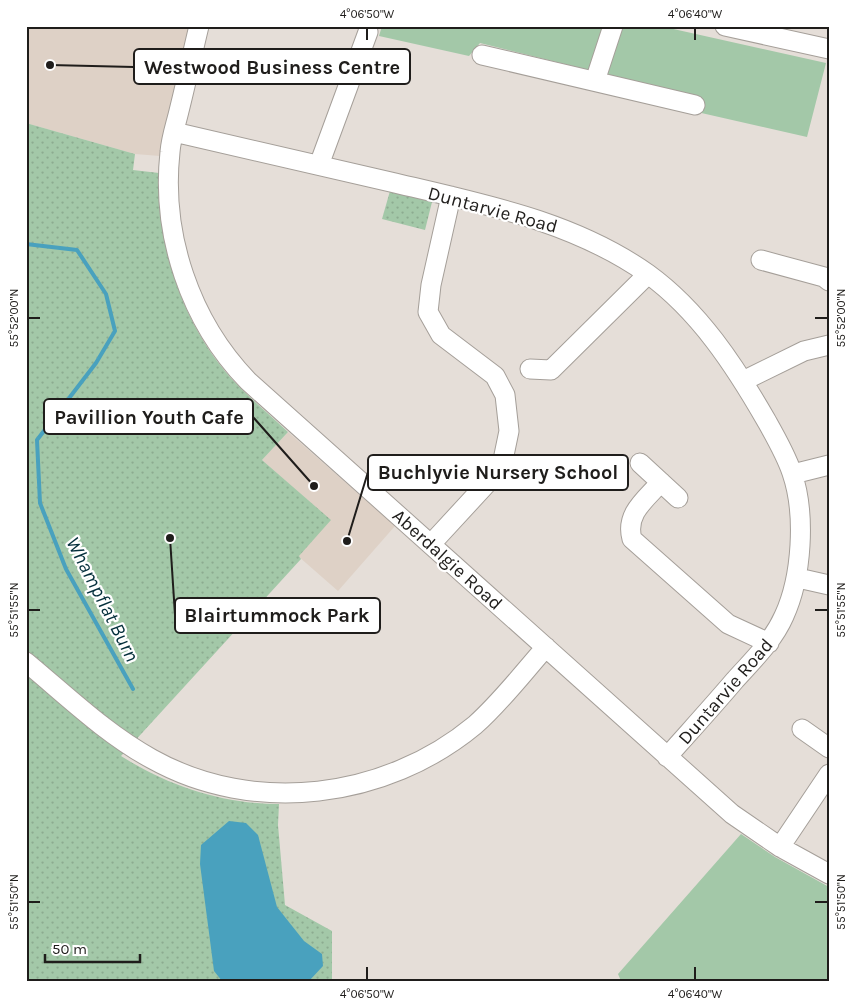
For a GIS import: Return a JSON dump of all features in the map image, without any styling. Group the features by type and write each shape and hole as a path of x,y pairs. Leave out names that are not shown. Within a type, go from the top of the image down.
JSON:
{"street":[{"name":"Aberdalgie Road","path":"199,26 170,150 169,176 173,236 194,301 209,331 227,358 248,381 732,814 780,847 829,874"},
{"path":"595,82 613,26"},
{"path":"725,26 829,50"},
{"path":"319,165 368,32"},
{"path":"482,55 695,105"},
{"name":"Duntarvie Road","path":"174,132 451,196 529,216 563,228 613,253 648,274 680,302 724,352 772,431 793,474 800,521 798,578 784,616 769,643 667,757"},
{"path":"431,544 494,473 503,460 509,431 505,395 495,376 442,336 428,312 431,285 451,196"},
{"path":"761,260 824,277 829,281"},
{"path":"530,369 551,370 648,274"},
{"path":"743,381 804,351 829,346"},
{"path":"640,463 678,498"},
{"path":"793,474 829,465"},
{"path":"660,482 633,514 629,527 632,539 728,624 769,643"},
{"path":"798,578 829,585"},
{"path":"26,662 117,737 172,769 189,776 239,789 291,793 340,789 361,784 382,778 424,758 474,725 546,647"},
{"path":"802,729 829,748"},
{"path":"780,847 829,774"}],"shaded area":[{"path":"26,26 189,26 160,156 135,154 26,123"},
{"path":"288,432 395,526 338,591 298,556 330,520 262,460"}],"green space":[{"path":"382,26 660,26 826,63 807,137 697,112 701,98 480,43 469,56 379,36"},
{"path":"26,123 135,154 133,170 159,173 160,201 168,255 186,307 213,355 230,377 288,432 262,460 331,520 299,556 301,559 121,756 158,776 197,791 237,801 279,804 278,825 285,905 332,931 332,981 26,981"},
{"path":"390,191 432,202 425,230 382,219"},
{"path":"741,834 775,857 829,887 829,981 621,981 618,974"}],"water":[{"path":"229,821 246,823 258,835 277,907 304,941 322,954 323,966 309,981 222,981 214,971 200,864 201,845"}],"waterway":[{"name":"Whampflat Burn","path":"26,244 77,250 106,294 115,331 96,363 37,440 40,503 66,569 133,689"}],"place":[{"name":"Westwood Business Centre","path":"50,65"},
{"name":"Pavillion Youth Cafe","path":"314,486"},
{"name":"Blairtummock Park","path":"170,538"},
{"name":"Buchlyvie Nursery School","path":"347,541"}]}
